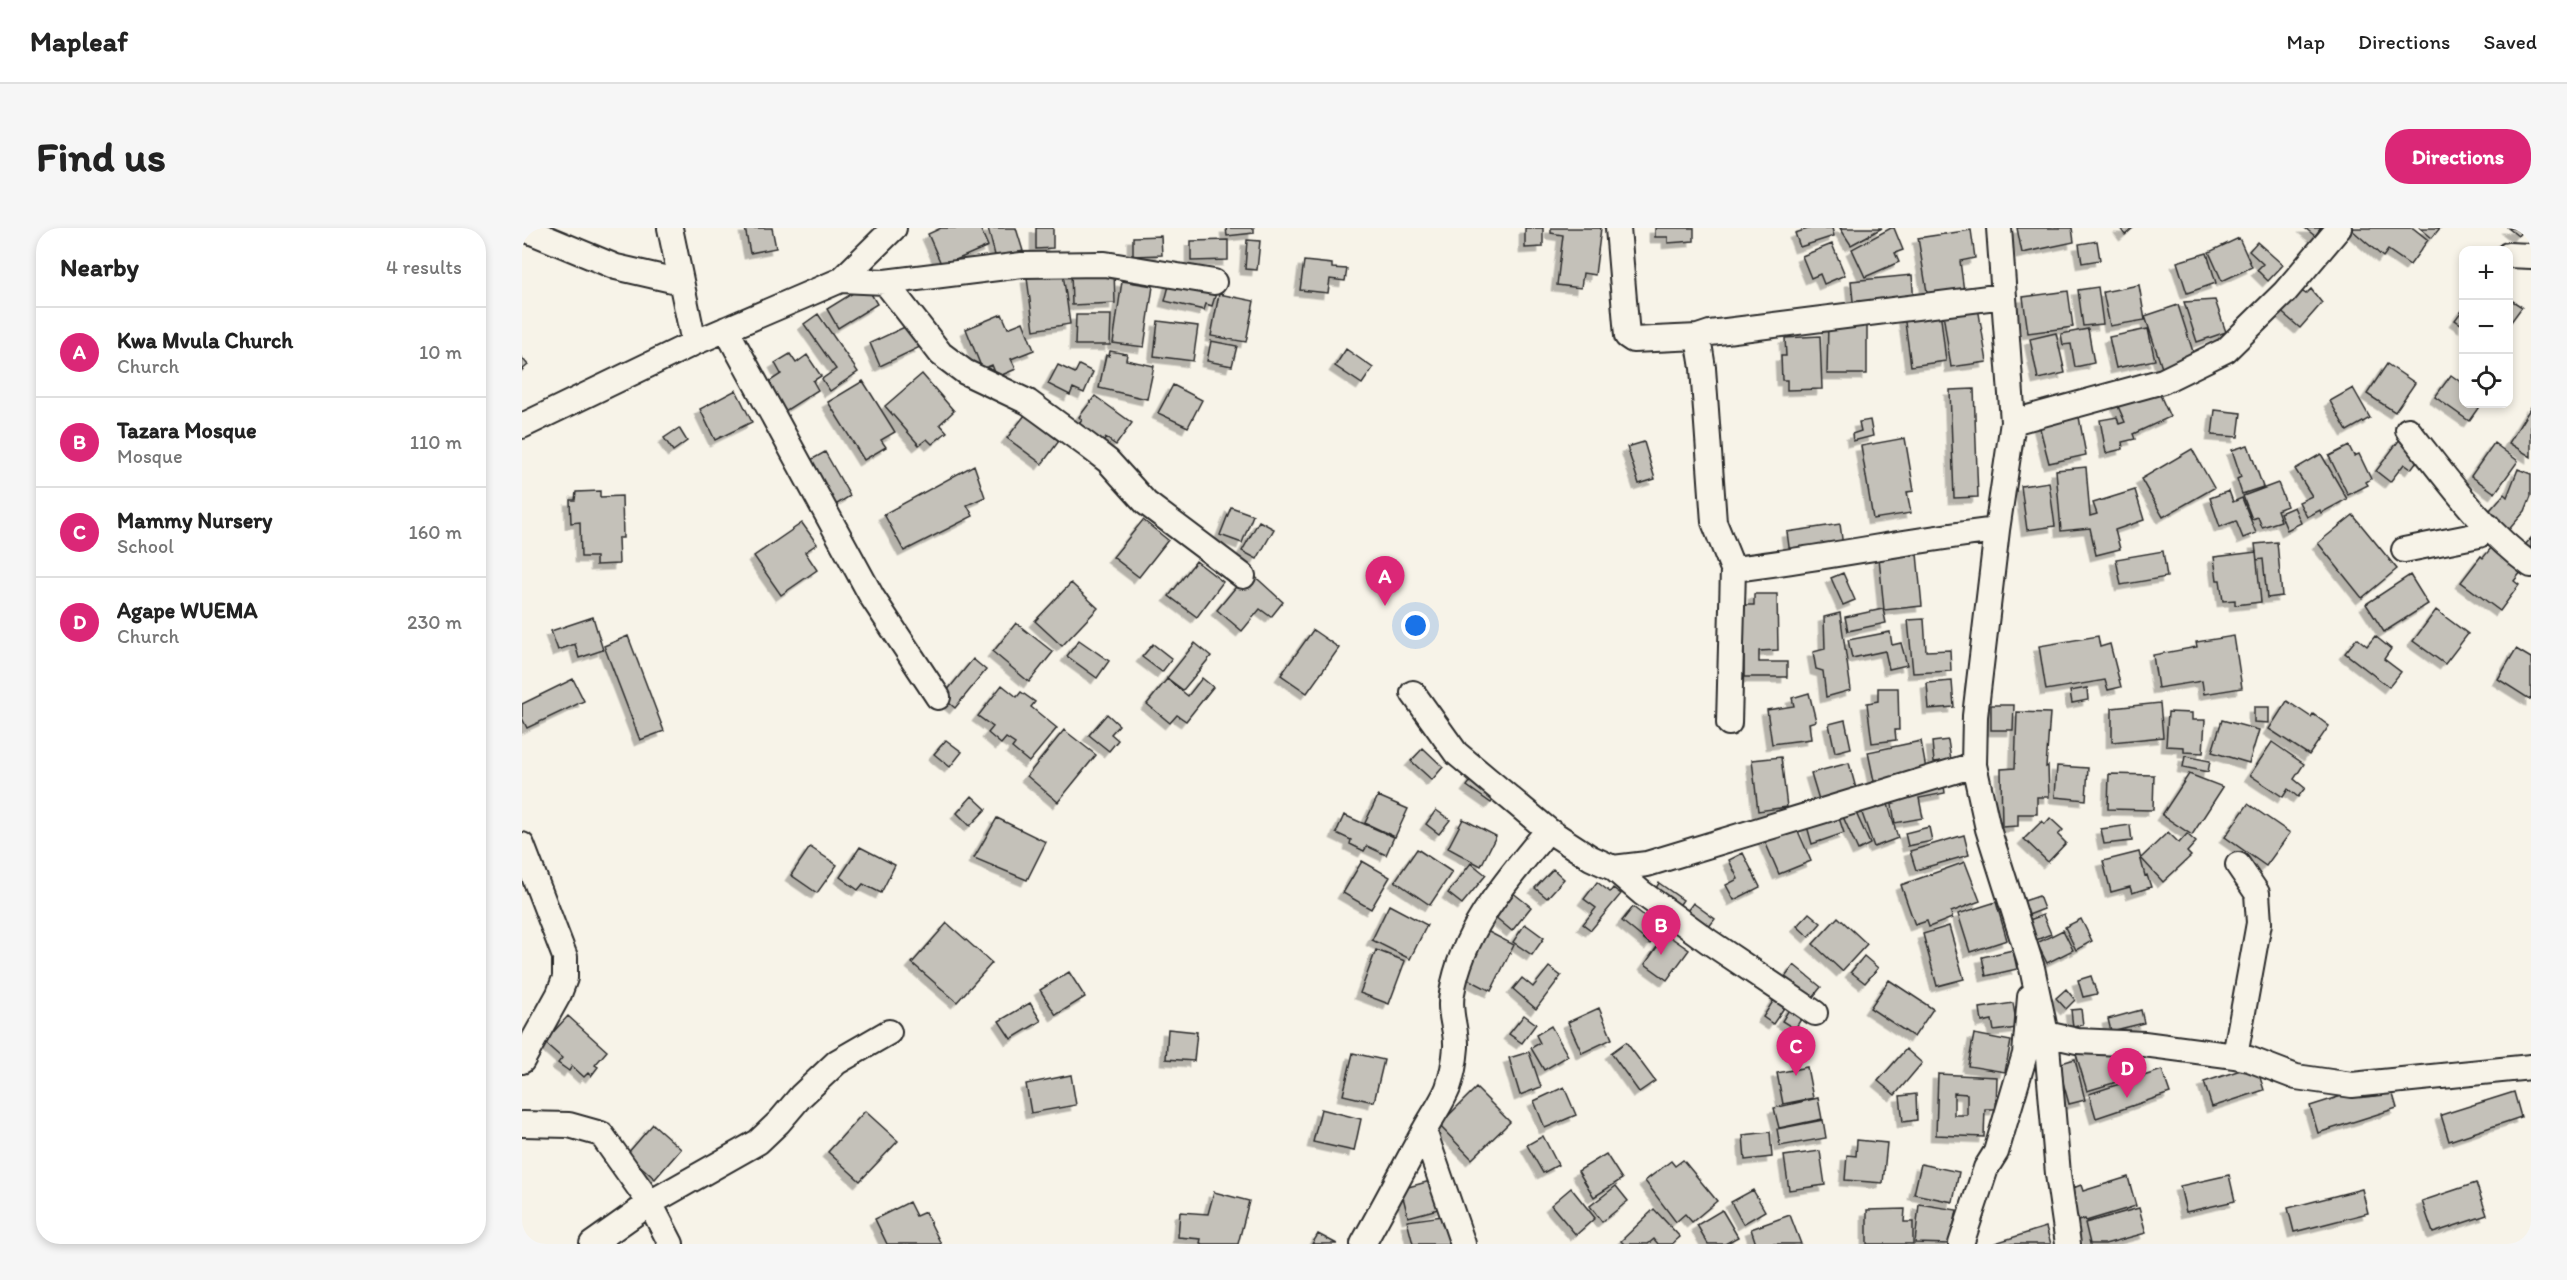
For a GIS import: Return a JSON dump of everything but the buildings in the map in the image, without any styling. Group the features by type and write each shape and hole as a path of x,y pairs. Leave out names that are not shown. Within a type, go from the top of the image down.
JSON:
{"street":[{"path":"522,228 616,267 681,282"},
{"path":"670,228 694,343"},
{"path":"522,426 694,343 841,280 894,228"},
{"path":"1618,228 1627,336 1633,339 1698,337 1710,333 2004,296"},
{"path":"1999,228 2013,422 1997,530 1975,716 1974,765 1988,829 2032,968 2046,1034 2058,1174 2068,1244"},
{"path":"2013,422 2163,381 2226,350 2285,292 2339,228"},
{"path":"2513,255 2531,256"},
{"path":"841,280 885,282 1022,265 1105,264 1214,282"},
{"path":"885,282 941,354 965,372 1028,402 1087,445 1108,461 1146,503 1243,576"},
{"path":"726,329 872,597 938,697"},
{"path":"1698,337 1714,522 1733,569 1729,723"},
{"path":"2408,430 2445,479 2487,526 2511,551 2531,565"},
{"path":"2404,550 2479,535 2487,526"},
{"path":"1733,569 1808,560 1918,539 1997,530"},
{"path":"1413,693 1456,753 1548,830 1591,858 1612,868 1708,941 1815,1013"},
{"path":"1612,868 1647,864 1974,765"},
{"path":"1363,1244 1424,1131 1439,1109 1449,1085 1456,1046 1450,1013 1452,993 1460,960 1470,937 1491,902 1548,830"},
{"path":"522,844 565,957 565,978 559,994 522,1061"},
{"path":"2235,1056 2259,923 2257,893 2238,865"},
{"path":"1961,1244 1986,1168 1996,1152 2025,1054 2032,968"},
{"path":"592,1244 650,1203 758,1142 837,1062 889,1032"},
{"path":"2046,1034 2077,1041 2144,1044 2235,1056 2296,1077 2352,1085 2531,1067"},
{"path":"522,1124 568,1125 601,1134 650,1203 671,1244"},
{"path":"1424,1131 1463,1244"}],"place":[{"name":"Kwa Mvula Church","path":"1385,606"},
{"name":"Tazara Mosque","path":"1661,955"},
{"name":"Mammy Nursery","path":"1796,1076"},
{"name":"Agape WUEMA","path":"2127,1098"}]}
